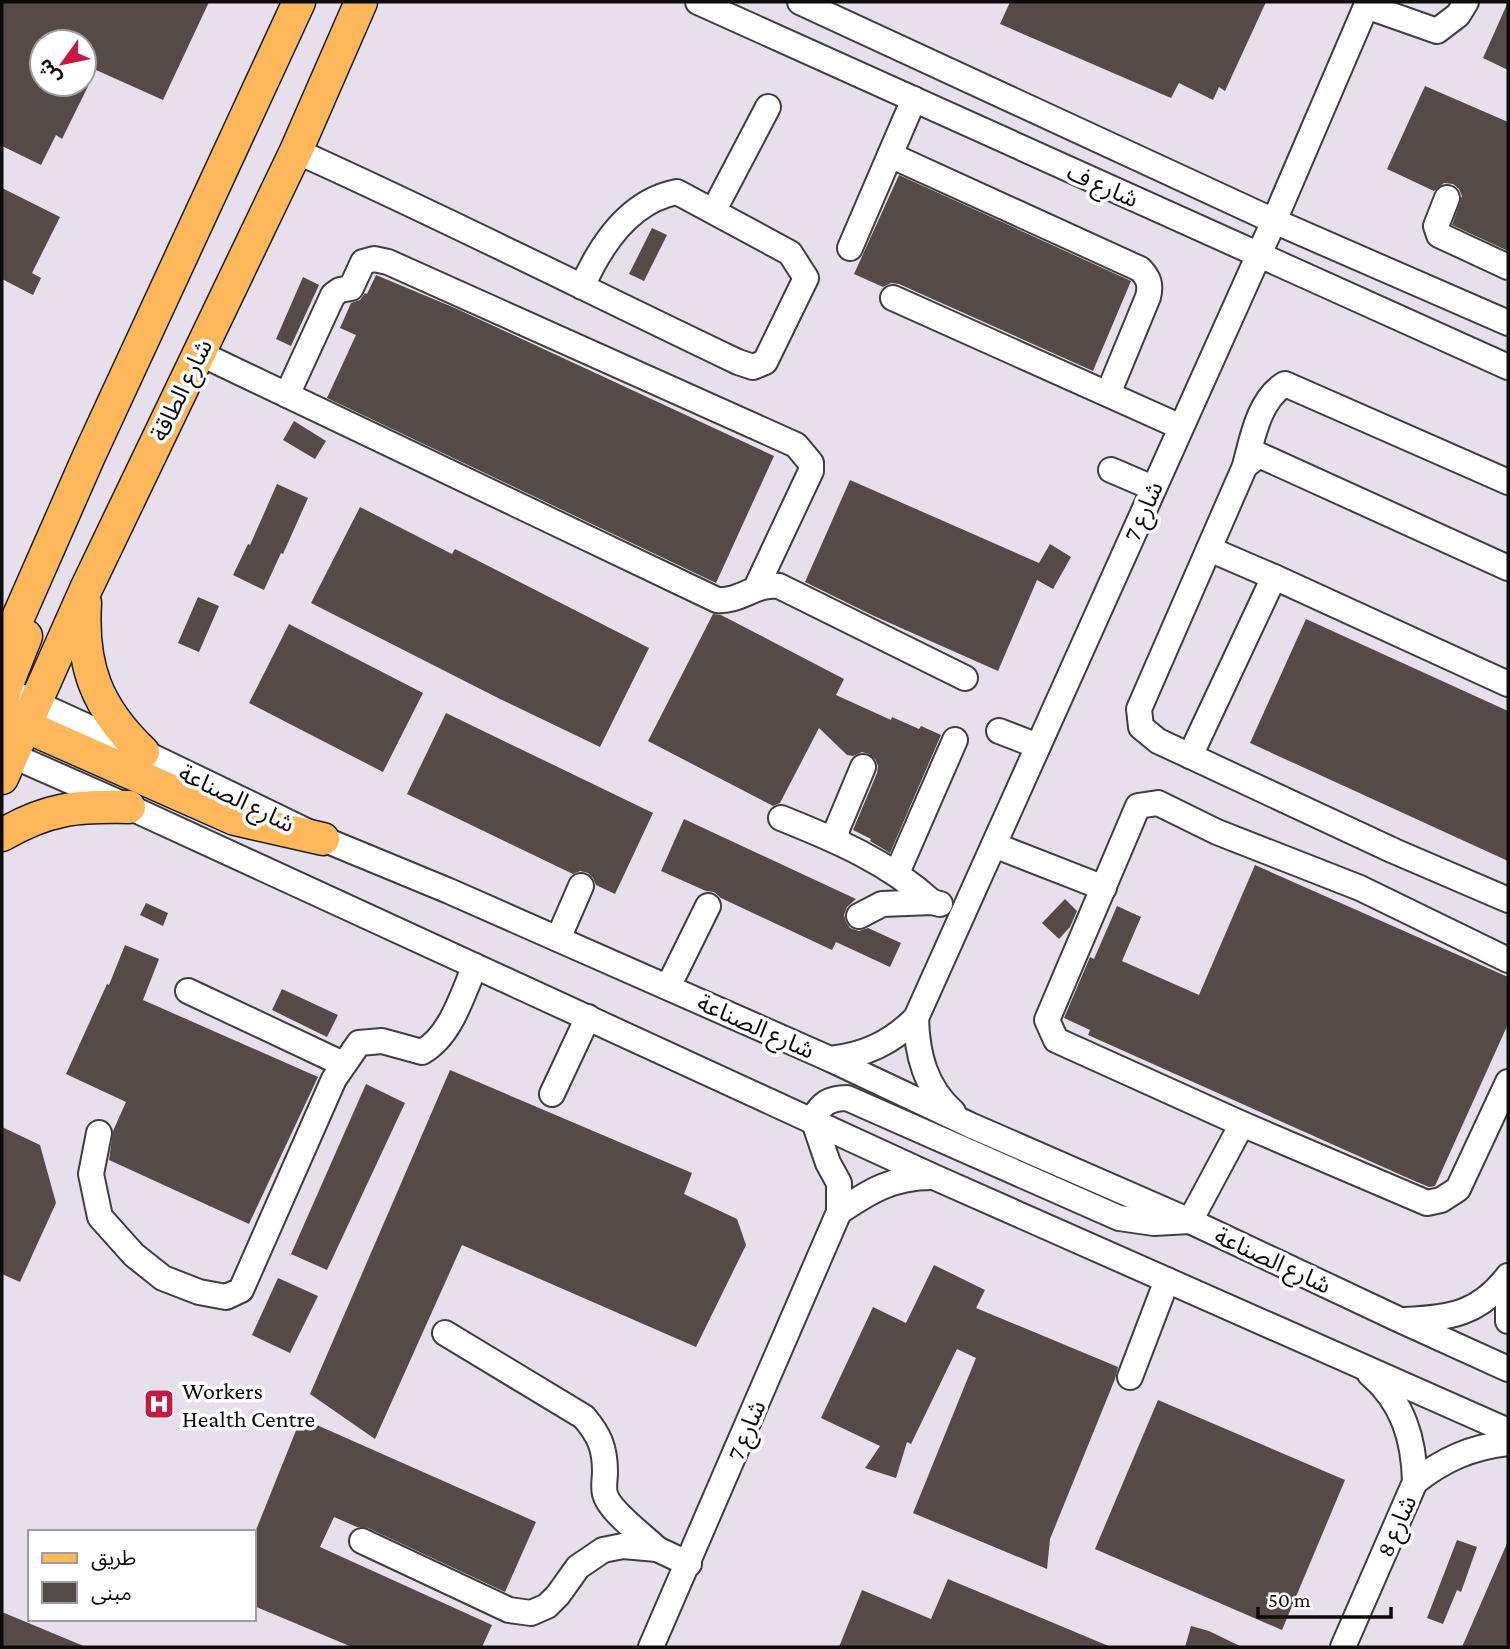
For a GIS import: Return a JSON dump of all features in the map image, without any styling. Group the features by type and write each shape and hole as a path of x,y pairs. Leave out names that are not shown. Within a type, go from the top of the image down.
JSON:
{"main road":[{"path":"2,654 89,456 299,2"},
{"name":"شارع الطاقة","path":"9,725 86,589 296,151 361,2"},
{"path":"89,456 78,504 9,725 235,819 323,839"},
{"path":"2,596 45,556"},
{"path":"86,589 84,620 92,677 103,705 121,730 143,752"},
{"path":"2,835 27,820 60,809 130,807"}],"street":[{"name":"شارع ف","path":"698,2 1508,367"},
{"name":"شارع ف","path":"800,2 1274,220 1508,323"},
{"path":"1366,4 1437,31 1458,15 1466,2"},
{"name":"شارع 7","path":"830,1059 859,1054 886,1043 916,1018 1274,220 1366,4"},
{"path":"850,248 914,99"},
{"path":"714,211 768,107"},
{"path":"296,151 738,362 753,367 765,362 806,278 790,253 677,192 661,195 643,206 610,235 582,287"},
{"path":"890,155 1140,269 1147,276 1149,298 1108,394"},
{"path":"1447,198 1436,226 1438,235 1508,267"},
{"path":"288,395 333,295 340,290 351,288 363,262 374,259 388,262 796,444 811,463 811,471 756,588"},
{"path":"893,298 1181,427"},
{"path":"199,353 717,600 738,598 768,584 779,586 965,678"},
{"path":"1508,482 1285,384 1276,389 1266,404 1245,466 1139,709 1141,727 1158,741 1394,851 1508,900"},
{"path":"1245,466 1259,455 1508,568"},
{"path":"1111,470 1153,488"},
{"path":"1209,549 1508,684"},
{"path":"1190,756 1274,577"},
{"path":"9,725 130,807 813,1119 934,1177 1508,1431"},
{"name":"شارع الصناعة","path":"9,725 143,752 323,839 830,1059 970,1125 1190,1221 1508,1369"},
{"path":"999,732 1038,746"},
{"path":"898,873 955,740"},
{"path":"837,840 837,829 863,767"},
{"path":"1508,960 1360,888 1217,832 1158,803 1138,806 1046,1020 1056,1040 1427,1203 1441,1200 1458,1189 1508,1082"},
{"path":"781,818 837,840 898,873 932,902 963,913"},
{"path":"994,845 1104,887"},
{"path":"558,939 581,886"},
{"path":"859,916 882,904 932,902"},
{"path":"668,987 708,905"},
{"path":"99,1133 91,1174 100,1217 134,1255 163,1278 199,1292 226,1297 241,1290 343,1064 359,1044 382,1041 422,1052 434,1045 445,1031 475,966"},
{"path":"188,991 343,1064"},
{"path":"552,1094 589,1017"},
{"name":"شارع 7","path":"916,1018 917,1044 923,1068 934,1090 950,1110 970,1125"},
{"path":"813,1119 824,1103 834,1098 847,1098 1119,1218 1154,1223 1190,1221 1242,1124"},
{"name":"شارع 7","path":"651,1647 839,1212 839,1183 828,1163 813,1119"},
{"path":"839,1212 858,1199 898,1180 907,1177 934,1177"},
{"path":"1400,1321 1443,1318 1464,1312 1482,1303 1508,1276"},
{"path":"1130,1377 1167,1280"},
{"path":"1508,1286 1508,1321"},
{"path":"444,1333 584,1417 600,1436 605,1464 605,1494 614,1512 631,1523 657,1549 689,1564"},
{"name":"شارع 8","path":"1343,1647 1415,1482 1414,1455 1403,1417 1381,1384 1361,1366"},
{"name":"شارع 8","path":"1415,1482 1435,1466 1458,1454 1482,1446 1508,1443"},
{"path":"362,1541 509,1610 531,1613 547,1606 578,1567 603,1549 624,1546 657,1549"}],"shaded area":[{"path":"2,2 1508,2 1508,1647 2,1647"}],"building":[{"path":"2,2 209,2 163,100 98,71 98,28 28,28 28,98 82,98 62,139 56,135 41,165 2,146"},
{"path":"1010,2 1266,2 1225,91 1219,87 1213,100 1179,83 1171,98 1000,24"},
{"path":"1508,2 1508,70 1483,58"},
{"path":"1425,86 1508,122 1508,251 1452,225 1462,196 1453,184 1444,183 1434,191 1387,169"},
{"path":"899,175 1131,281 1093,371 899,284 891,283 883,287 854,274"},
{"path":"2,188 60,217 32,273 41,278 33,295 2,279"},
{"path":"652,228 667,235 644,281 629,274"},
{"path":"376,275 455,308 774,456 716,583 327,398 356,335 340,328 351,303 367,294"},
{"path":"303,277 319,285 291,346 276,339"},
{"path":"294,421 326,441 315,459 283,440"},
{"path":"850,480 1039,563 1050,544 1071,557 1053,589 1037,580 998,671 805,582"},
{"path":"277,484 308,498 264,590 233,575 248,544 250,545"},
{"path":"360,507 452,554 455,549 649,648 600,747 311,603"},
{"path":"198,597 219,606 199,652 178,643"},
{"path":"713,614 721,615 844,679 836,695 891,720 892,717 941,735 890,853 853,830 877,773 875,759 862,752 853,756 847,755 819,728 780,803 773,806 648,741"},
{"path":"1306,619 1508,711 1508,861 1250,743"},
{"path":"289,624 423,693 383,772 249,703"},
{"path":"446,713 653,813 615,894 596,885 588,873 580,871 573,874 407,794"},
{"path":"684,819 856,899 847,907 844,915 850,928 859,931 868,928 901,943 890,967 836,942 832,950 721,898 714,892 661,871"},
{"path":"1255,865 1508,977 1508,1024 1435,1186 1429,1187 1410,1179 1088,1035 1090,1030 1064,1018 1090,957 1094,959 1117,906 1141,917 1122,961 1199,995"},
{"path":"1065,899 1077,911 1070,927 1059,939 1042,923"},
{"path":"146,903 168,913 163,926 140,915"},
{"path":"125,945 159,959 143,1000 318,1077 249,1224 109,1160 113,1131 126,1102 66,1074"},
{"path":"282,989 338,1015 327,1037 272,1010"},
{"path":"450,1070 692,1173 684,1194 737,1219 746,1245 696,1347 462,1245 375,1439 310,1394"},
{"path":"366,1084 405,1103 327,1270 291,1254"},
{"path":"2,1127 40,1145 56,1203 20,1282 2,1274"},
{"path":"934,1265 985,1290 976,1308 1118,1367 1050,1539 1047,1569 913,1513 976,1358 957,1349 911,1444 907,1442 896,1478 865,1468 880,1446 821,1418 873,1307 906,1323"},
{"path":"278,1278 318,1296 290,1353 252,1335"},
{"path":"1158,1400 1345,1480 1282,1630 1095,1549"},
{"path":"301,1418 536,1522 505,1592 368,1528 357,1527 334,1517 320,1547 492,1625 482,1647 352,1647 256,1607 256,1530"},
{"path":"1457,1540 1477,1547 1461,1592 1457,1590 1443,1624 1427,1618"},
{"path":"1508,1541 1508,1647 1462,1647"},
{"path":"948,1579 1111,1647 839,1647 862,1590 931,1619"},
{"path":"2,1612 86,1647 2,1647"},
{"path":"1191,1626 1209,1631 1242,1647 1185,1647"}],"place":[{"name":"Workers Health Centre","path":"159,1404"}]}
